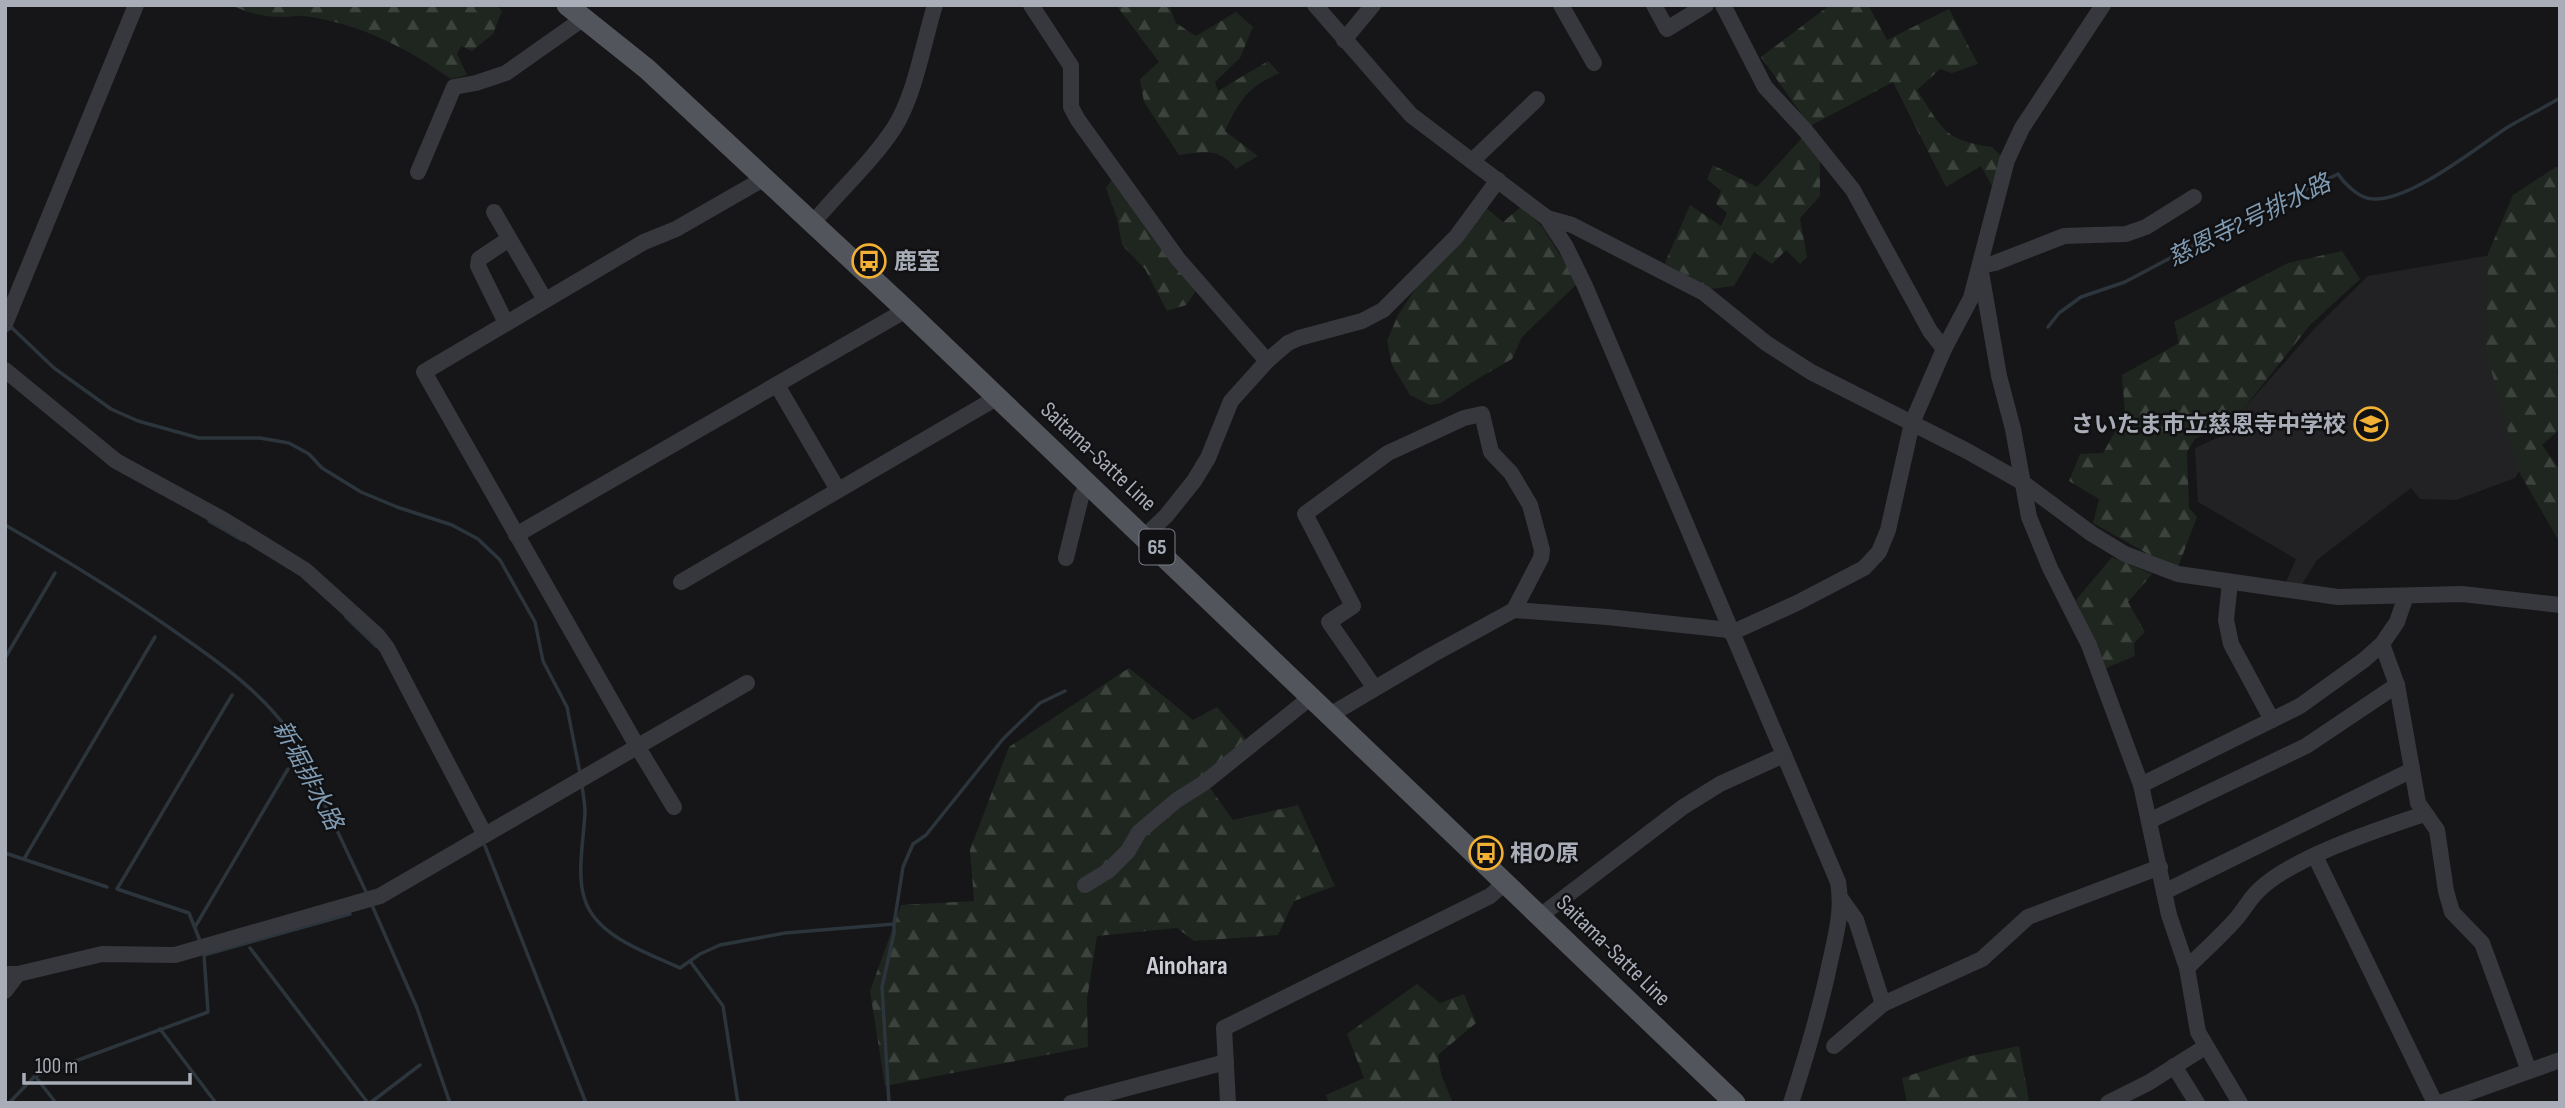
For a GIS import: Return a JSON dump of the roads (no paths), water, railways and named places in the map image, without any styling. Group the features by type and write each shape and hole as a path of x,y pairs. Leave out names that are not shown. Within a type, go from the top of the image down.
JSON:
{"main road":[{"name":"Saitama-Satte Line","path":"575,11 627,52 906,310 1735,1103"}],"street":[{"path":"5,324 136,5"},
{"path":"813,223 894,127 905,106 935,5"},
{"path":"1031,5 1071,66 1071,107 1078,120 1178,258 1267,361"},
{"path":"1315,5 1411,115 1547,218 1566,247 1833,868 1841,900 1856,920 1883,1004"},
{"path":"1344,40 1373,5"},
{"path":"1654,5 1667,29 1706,5"},
{"path":"1723,5 1765,87 1805,130 1853,190 1930,331 1944,349"},
{"path":"1330,715 1374,687 1514,610 1730,631 1808,597 1864,568 1884,543 1912,424 1944,349 1971,298 2007,160 2017,139 2103,5"},
{"path":"1570,8 1594,63"},
{"path":"418,172 454,87 506,73 575,11"},
{"path":"1472,161 1537,99"},
{"path":"674,807 637,747 424,372 644,242 676,229 765,178"},
{"path":"1145,536 1166,516 1194,481 1208,458 1231,401 1267,361 1288,343 1362,321 1383,310 1455,237 1498,180"},
{"path":"1980,266 1995,263 2064,236 2126,234 2146,227 2194,197"},
{"path":"494,212 545,300"},
{"path":"1547,218 1572,225 1703,293 1766,343 1811,372 2022,482 2092,534 2125,554 2178,574 2338,597 2462,594 2560,605"},
{"path":"506,323 478,266 479,259 509,239"},
{"path":"1980,266 1998,376 2012,429 2029,517 2050,568 2089,645 2141,785 2169,915 2187,968 2195,1019 2205,1047 2240,1103"},
{"path":"516,535 906,310"},
{"path":"5,370 116,461 224,520 305,570 377,635 387,648 485,835"},
{"path":"777,385 838,490"},
{"path":"681,582 998,397"},
{"path":"1374,687 1329,622 1353,606 1305,514 1388,453 1464,418 1482,414 1490,452 1511,473 1530,505 1542,550 1541,558 1514,610"},
{"path":"1066,558 1081,497 1089,483"},
{"path":"2230,582 2226,620 2231,644 2272,720"},
{"path":"2141,785 2300,706 2382,644 2398,622 2406,596"},
{"path":"2382,644 2397,685 2418,803 2437,830 2446,891 2452,912 2482,943 2529,1071"},
{"path":"5,990 11,974 102,954 175,955 380,896 747,683"},
{"path":"2150,821 2306,746 2397,685"},
{"path":"1085,885 1120,860 1139,832 1177,800 1204,783 1311,696"},
{"path":"1540,916 1683,807 1720,783 1784,755"},
{"path":"2164,892 2412,770"},
{"path":"2187,968 2236,919 2259,889 2277,876 2315,856 2387,826 2424,814"},
{"path":"2315,856 2437,1103 2560,1060"},
{"path":"1833,1046 1883,1004 1982,958 2028,917 2160,867"},
{"path":"1228,1103 1224,1028 1490,896 1505,883"},
{"path":"1791,1103 1824,992 1841,900"},
{"path":"2108,1103 2148,1083 2205,1047"},
{"path":"1071,1103 1226,1062"},
{"path":"2174,1066 2197,1103"}],"waterway":[{"name":"慈恩寺2号排水路","path":"2048,327 2059,313 2081,297 2125,282 2338,174 2351,188 2367,198 2382,199 2400,194 2420,185 2508,127 2560,98"},
{"path":"10,326 54,368 111,409 138,421 199,438 260,438 289,443 309,454 322,468 361,492 452,525 478,539 500,560 535,622 543,661 567,707 580,773"},
{"path":"209,521 242,540"},
{"name":"新堀排水路","path":"5,525 165,624 231,672 270,708 293,737 368,896"},
{"path":"5,658 55,573"},
{"path":"346,617 376,646"},
{"path":"24,859 155,637"},
{"path":"889,1103 882,987 894,933 903,867 913,844 926,835 1003,739 1040,703 1065,691"},
{"path":"200,941 189,913 117,889 232,695"},
{"path":"195,927 288,769"},
{"path":"582,785 585,812 581,880 585,900 591,913 612,934 653,956 680,968 700,954 720,945 785,933 894,924"},
{"path":"485,846 586,1103"},
{"path":"5,853 107,887"},
{"name":"新堀排水路","path":"371,903 417,1008 450,1103"},
{"path":"9,1103 35,1076 208,1012 204,955 350,914"},
{"path":"250,948 368,1103"},
{"path":"690,961 723,1006 738,1103"},
{"path":"160,1029 216,1103"},
{"path":"370,1103 420,1065"},
{"path":"35,1076 56,1103"}],"place":[{"name":"鹿室","path":"869,261"},
{"name":"さいたま市立慈恩寺中学校","path":"2371,424"},
{"name":"相の原","path":"1486,853"}],"district":[{"name":"Ainohara","path":"1187,965"}]}
